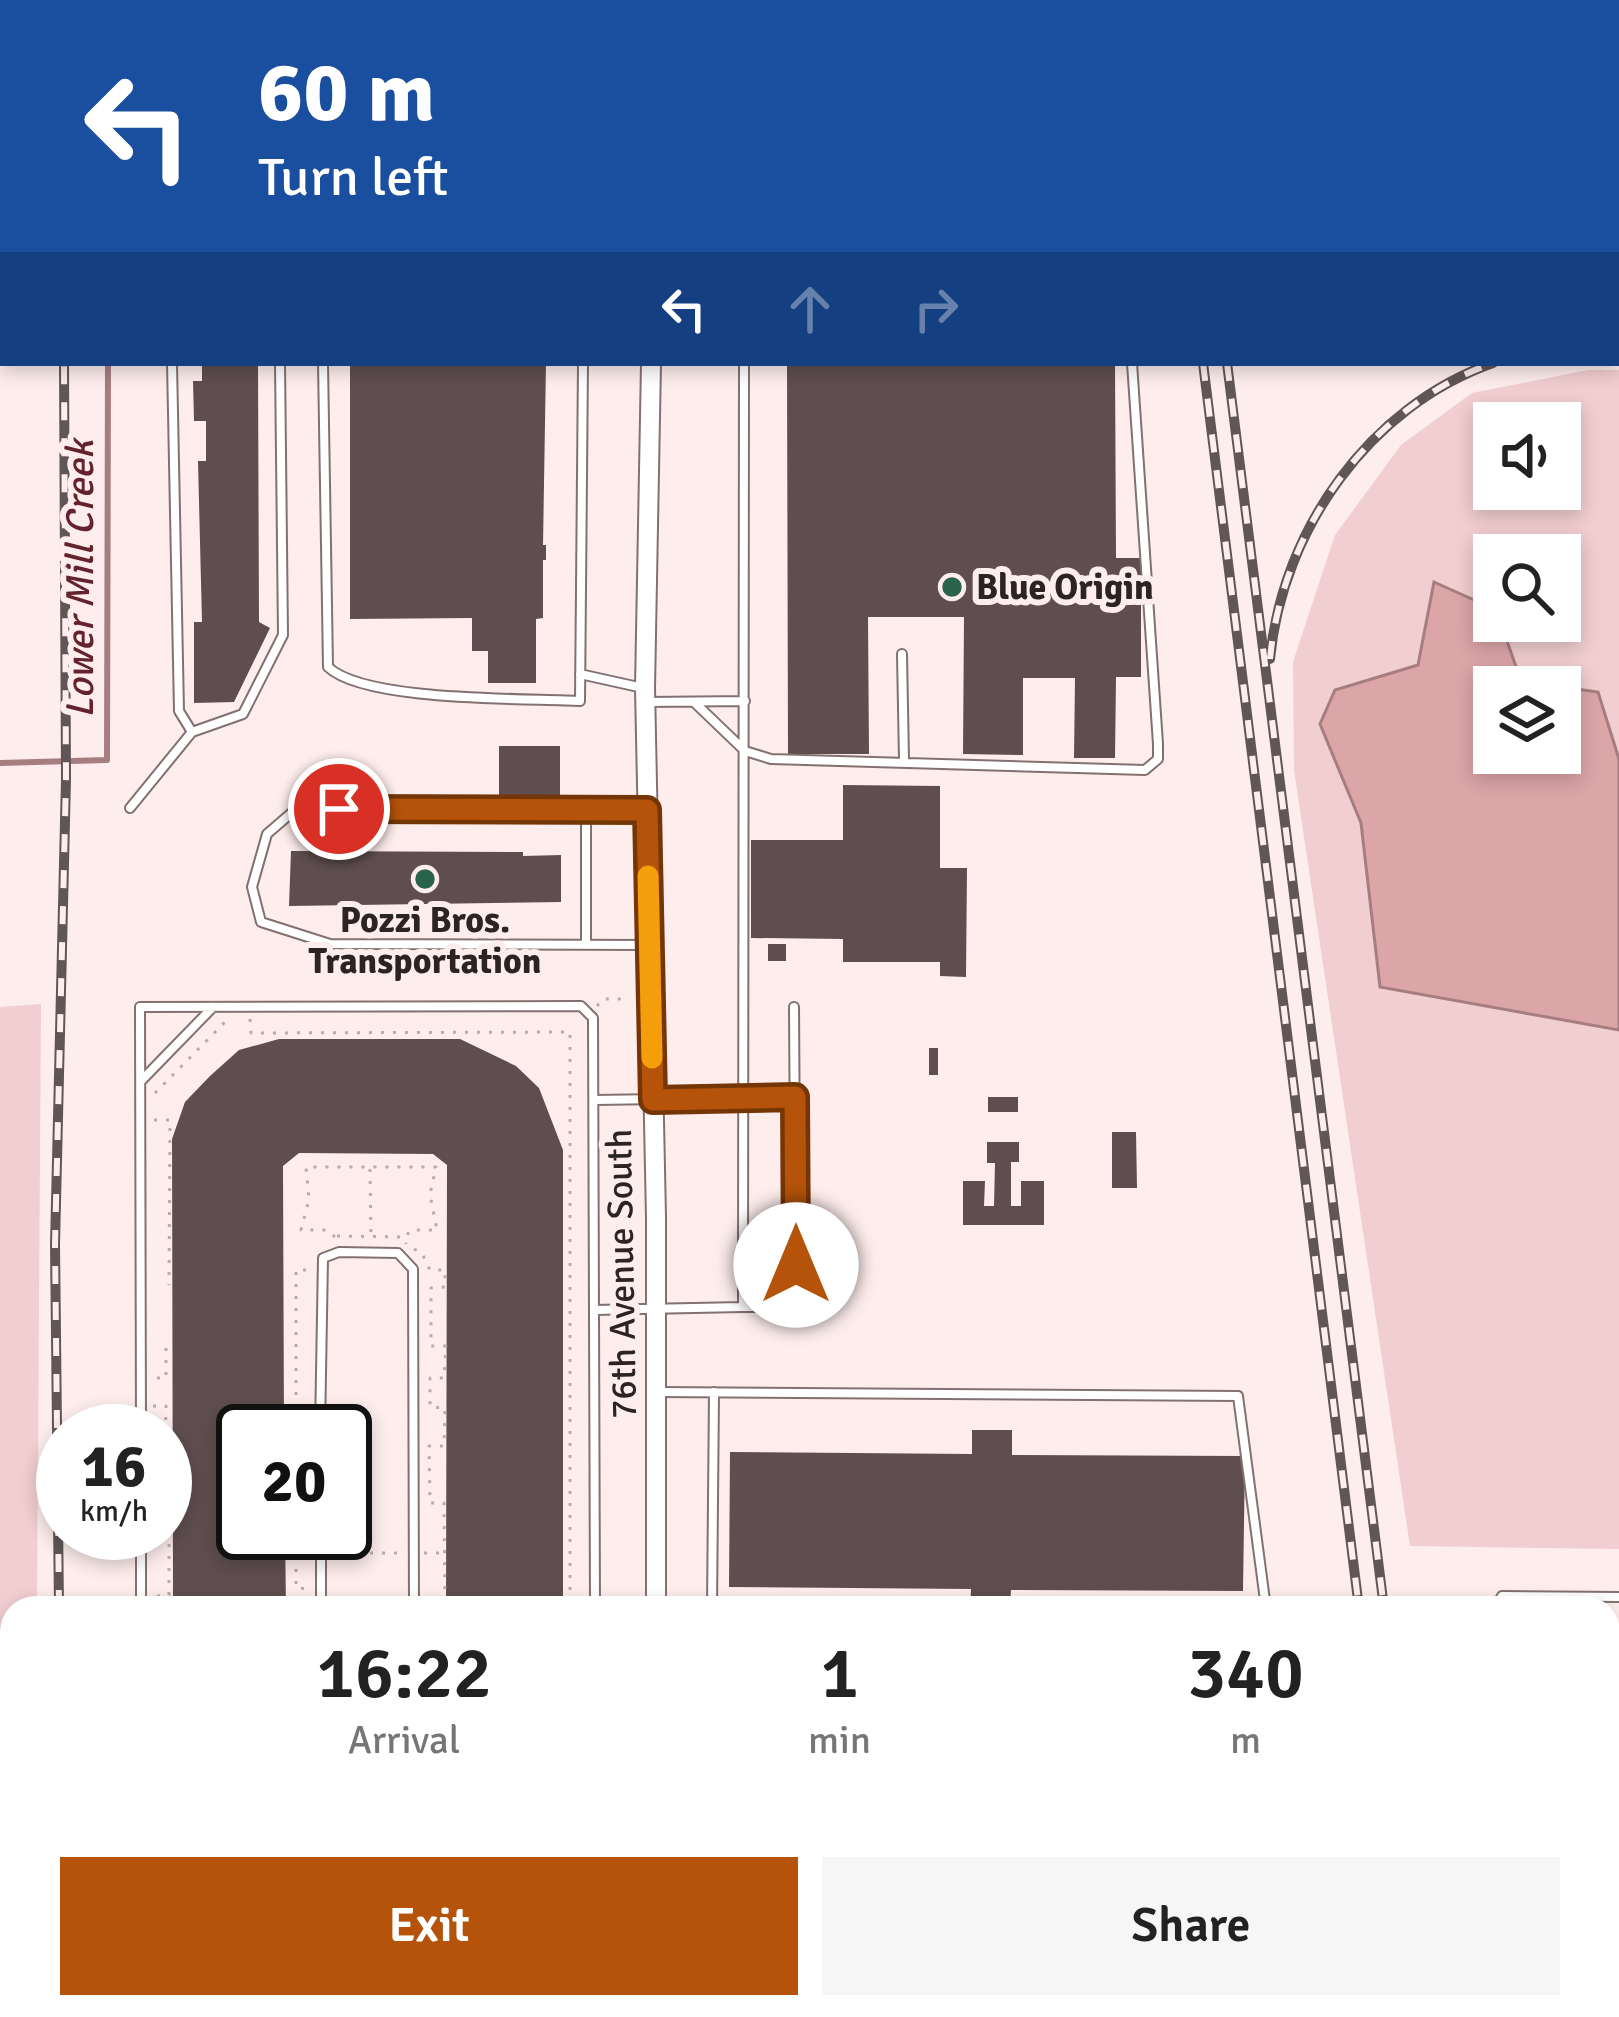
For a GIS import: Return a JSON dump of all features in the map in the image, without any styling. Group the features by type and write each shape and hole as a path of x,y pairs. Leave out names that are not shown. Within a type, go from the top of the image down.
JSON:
{"street":[{"name":"76th Avenue South","path":"651,366 645,695 656,1596"}],"lane":[{"path":"172,366 179,711 192,732"},
{"path":"130,808 192,732 243,714 283,635 280,366"},
{"path":"323,366 328,667 387,691 580,701 583,366"},
{"path":"743,1307 744,366"},
{"path":"694,702 745,751 795,761 904,760 992,769 1145,770 1158,759 1132,366"},
{"path":"902,654 904,760"},
{"path":"580,674 645,695 694,702 745,701"},
{"path":"647,810 296,809 267,834 253,886 261,922 330,944 649,945"},
{"path":"586,809 586,945"},
{"path":"141,1404 140,1006 581,1006 593,1018 595,1596"},
{"path":"140,1082 213,1006"},
{"path":"594,1310 796,1307 794,1007"},
{"path":"593,1100 795,1097"},
{"path":"320,1404 323,1258 338,1252 398,1253 413,1268 414,1596"},
{"path":"656,1392 1238,1396 1264,1596"},
{"path":"712,1596 714,1392"},
{"path":"141,1560 141,1596"},
{"path":"321,1560 321,1596"}],"path":[{"path":"251,1018 251,1033 570,1032 570,1596"},
{"path":"169,1285 170,1120 154,1120 154,1094 227,1019"},
{"path":"370,1167 370,1236"},
{"path":"436,1167 430,1194 436,1230 412,1230 405,1237 335,1236 326,1230 301,1230 309,1199 304,1170 436,1167"},
{"path":"330,1245 335,1236"},
{"path":"405,1237 406,1244 422,1253 430,1270 445,1270 445,1287 431,1288 430,1346 446,1346 444,1378 430,1378 430,1407 445,1408 443,1446 429,1446 430,1503 443,1503 445,1596"},
{"path":"296,1404 296,1270 309,1270"},
{"path":"152,1378 166,1378 166,1342"},
{"path":"152,1392 152,1404"},
{"path":"372,1553 444,1552"},
{"path":"155,1596 169,1595 169,1560"},
{"path":"296,1560 296,1588 310,1589"}],"shaded area":[{"path":"1588,370 1619,370 1619,1549 1410,1546 1294,770 1293,662 1335,535 1401,445 1472,393"},
{"path":"1434,582 1473,600 1473,642 1507,642 1516,666 1473,666 1473,774 1581,774 1581,690 1598,692 1619,759 1619,1030 1380,987 1361,823 1320,724 1335,690 1418,665"},
{"path":"41,1004 37,1596 0,1596 0,1007"}],"building":[{"path":"202,366 258,366 259,622 270,628 234,702 194,703 194,622 202,622 198,461 206,461 206,421 194,421 193,381 202,381"},
{"path":"350,366 546,366 546,560 543,618 536,619 536,683 488,683 488,651 472,651 472,618 350,619"},
{"name":"Blue Origin","path":"787,366 1115,366 1116,558 1141,558 1141,677 1116,677 1115,758 1074,758 1075,678 1023,678 1023,755 963,754 964,617 868,617 869,754 788,754"},
{"path":"499,746 560,746 560,795 499,795"},
{"path":"843,785 940,786 940,868 967,868 966,977 940,976 940,962 843,962 843,939 751,938 751,840 843,840"},
{"name":"Pozzi Bros. Transportation","path":"291,851 561,855 561,902 289,906"},
{"path":"768,944 786,944 786,961 768,961"},
{"path":"279,1039 460,1039 516,1066 539,1088 563,1150 563,1596 446,1596 447,1165 433,1154 299,1153 283,1166 284,1404 216,1404 216,1560 285,1560 286,1596 173,1596 173,1560 192,1560 192,1404 173,1404 172,1139 185,1102 239,1050"},
{"path":"929,1048 938,1048 938,1075 929,1075"},
{"path":"988,1097 1018,1097 1018,1112 988,1112"},
{"path":"1112,1132 1136,1132 1137,1188 1112,1188"},
{"path":"987,1142 1019,1142 1019,1162 1011,1162 1011,1206 1021,1206 1021,1181 1044,1181 1044,1225 963,1225 963,1181 985,1181 984,1206 994,1206 995,1163 987,1163"},
{"path":"972,1430 1012,1430 1012,1455 1245,1456 1243,1591 1011,1590 1011,1596 971,1596 971,1589 729,1587 730,1452 972,1454"}],"waterway":[{"name":"Lower Mill Creek","path":"0,763 107,760 108,366"}],"railway":[{"path":"59,1596 55,1245 66,779 64,366"},
{"path":"1203,366 1357,1596"},
{"path":"1227,366 1382,1596"},
{"path":"1270,659 1293,564 1313,520 1340,479 1408,409 1486,366"}],"slow traffic":[{"path":"648,876 652,1058"}],"place":[{"name":"Blue Origin","path":"952,587"},
{"name":"Pozzi Bros. Transportation","path":"425,879"}],"route":[{"path":"339,809 647,810 653,1100 795,1097 796,1265"}]}
